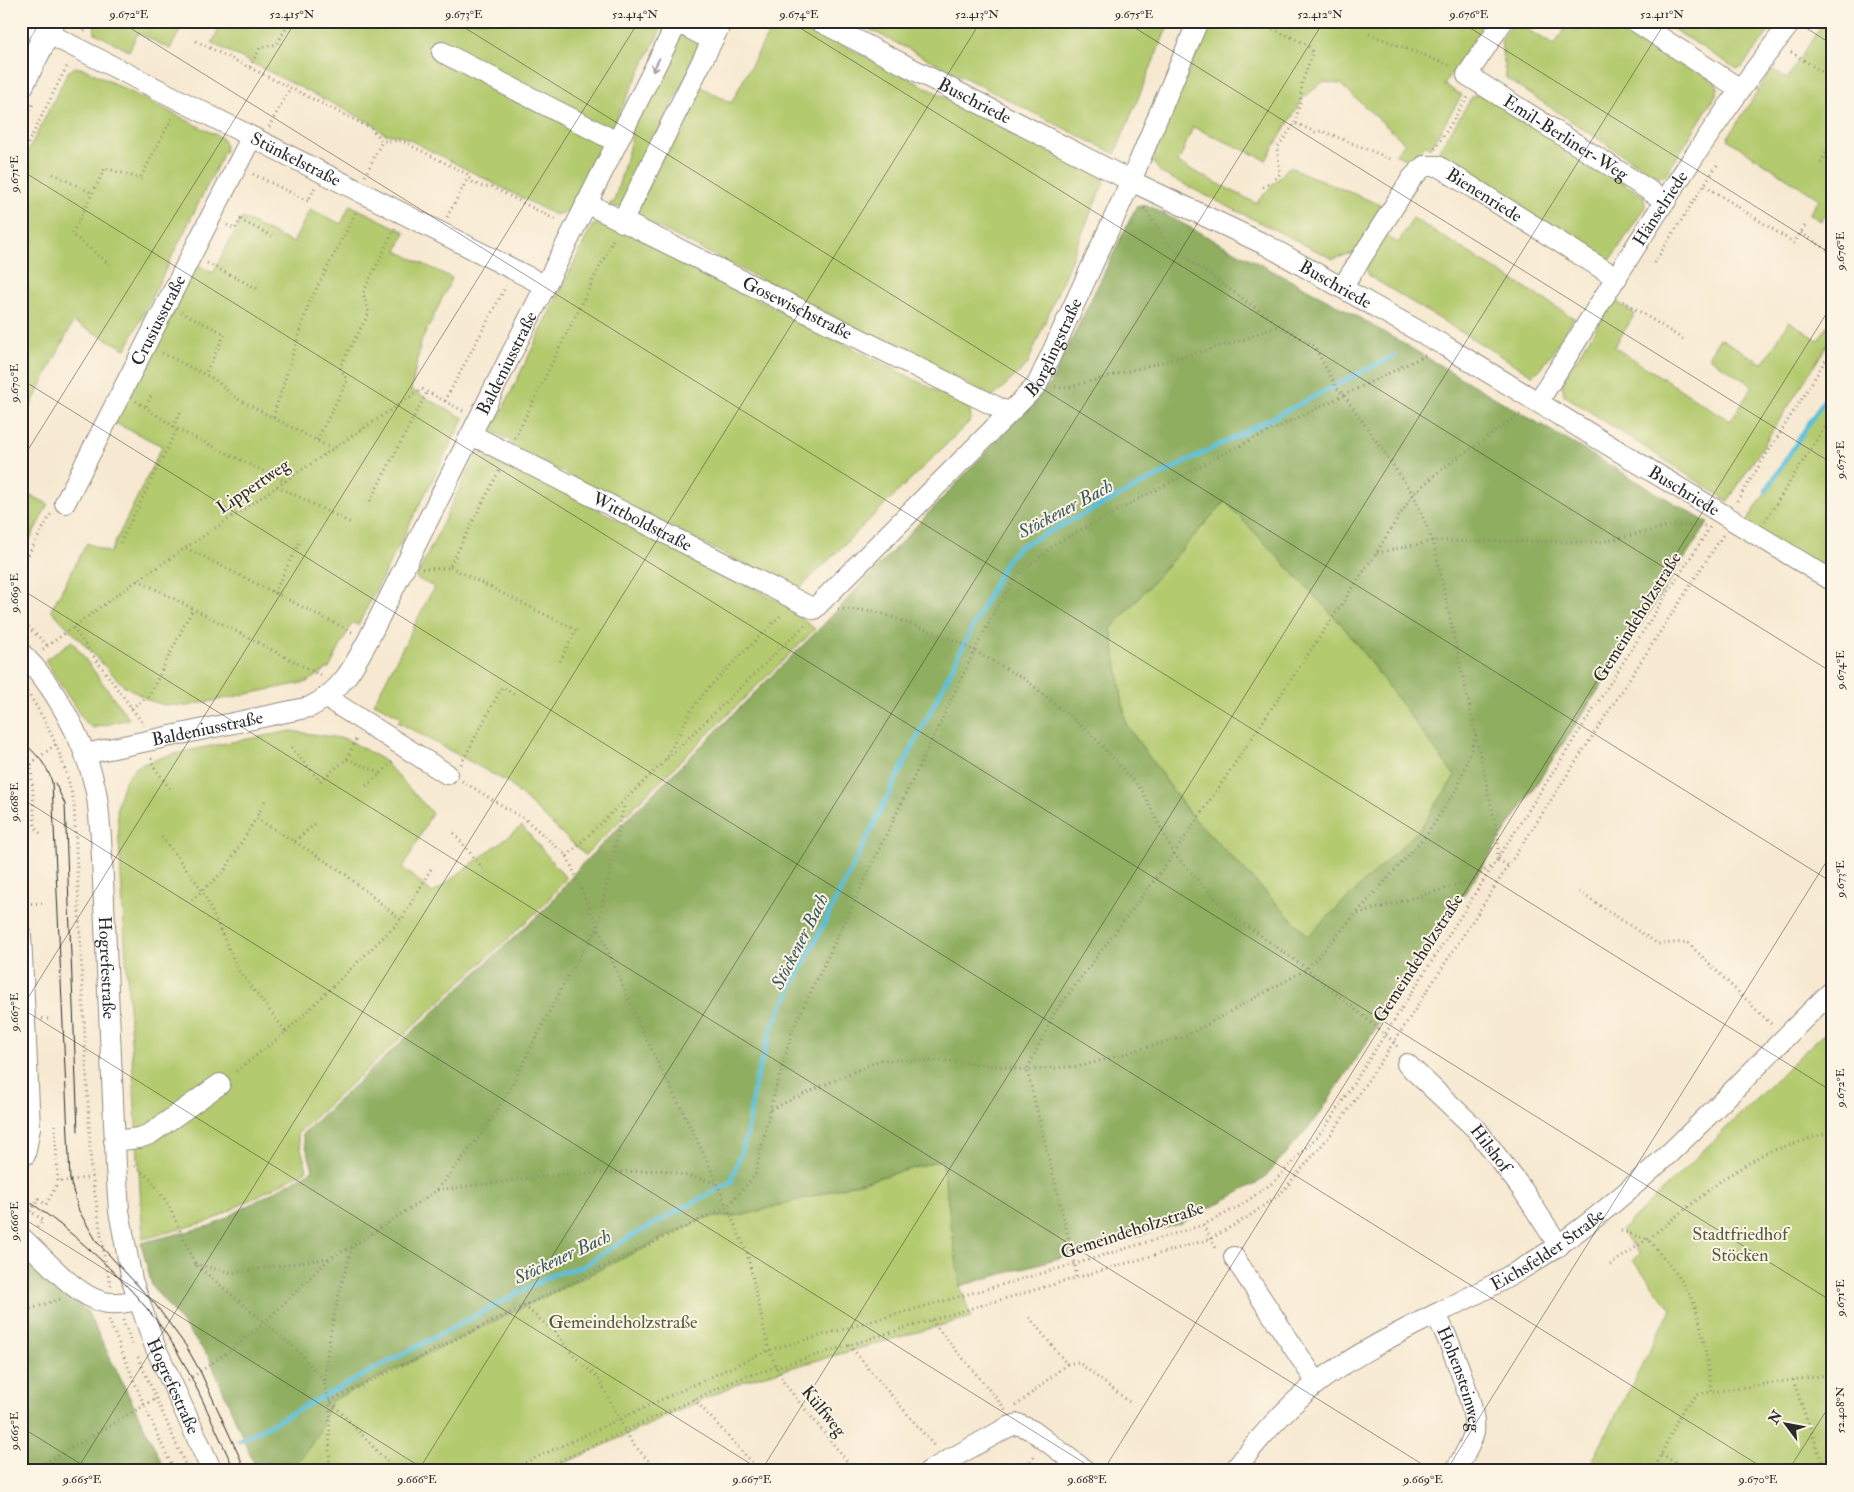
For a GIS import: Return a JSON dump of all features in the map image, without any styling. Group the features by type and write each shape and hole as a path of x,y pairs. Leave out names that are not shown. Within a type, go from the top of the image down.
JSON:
{"main road":[{"path":"21,28 24,21"},
{"path":"21,85 50,27"}],"street":[{"path":"622,222 722,21"},
{"name":"Buschriede","path":"819,21 1132,181 1266,245 1446,346 1833,581"},
{"name":"Borglingstraße","path":"805,604 1037,385 1132,181 1198,21"},
{"path":"1472,79 1502,21"},
{"path":"1635,21 1740,89"},
{"name":"Hänselriede","path":"1538,402 1740,89 1792,21"},
{"path":"677,22 712,40"},
{"name":"Baldeniusstraße","path":"85,754 310,707 334,692 368,640 677,22"},
{"name":"Stünkelstraße","path":"50,27 76,48 544,285"},
{"path":"442,52 617,142"},
{"name":"Emil-Berliner-Weg","path":"1472,79 1666,201"},
{"name":"Crusiusstraße","path":"65,503 237,165 256,140"},
{"name":"Bienenriede","path":"1342,288 1412,178 1424,166 1438,166 1612,285"},
{"name":"Gosewischstraße","path":"586,203 1009,413"},
{"name":"Wittboldstraße","path":"476,427 508,453 805,604"},
{"name":"Hogrefestraße","path":"21,653 53,693 85,754 96,789 101,838 114,1141 119,1211 125,1250 138,1300 154,1344 212,1471"},
{"path":"334,692 364,721 450,776"},
{"path":"21,935 30,1128 25,1155 21,1158"},
{"name":"Eichsfelder Straße","path":"1234,1471 1277,1419 1317,1384 1362,1354 1559,1246 1624,1194 1833,990"},
{"name":"Hilshof","path":"1407,1064 1477,1130 1522,1188 1559,1246"},
{"path":"114,1141 139,1138 150,1134 220,1084"},
{"path":"24,1240 81,1292 110,1303 138,1300"},
{"path":"1234,1257 1317,1384"},
{"name":"Hohensteinweg","path":"1436,1315 1447,1335 1473,1413 1474,1432 1468,1449 1455,1471"},
{"path":"928,1471 1008,1427 1018,1424 1033,1431 1086,1471"}],"path":[{"path":"21,157 89,21"},
{"path":"250,67 260,48 277,44 290,21"},
{"path":"1228,21 1246,29 1257,22 1306,44 1313,52 1302,83 1295,123 1277,148 1280,174 1273,182 1263,186"},
{"path":"1368,34 1456,68 1472,79 1424,166"},
{"path":"196,41 371,128 382,141 402,141 467,174 468,178 482,187 492,187 573,228"},
{"path":"1775,42 1833,79"},
{"path":"256,140 290,88"},
{"path":"141,177 181,100"},
{"path":"1295,123 1315,132 1322,131 1391,159"},
{"path":"1821,163 1833,140"},
{"path":"273,417 309,303 361,193 382,141"},
{"path":"237,165 308,201 322,174"},
{"path":"1654,263 1717,166"},
{"path":"110,265 72,234 105,168 141,177 145,180"},
{"path":"53,174 92,193"},
{"path":"440,232 468,178"},
{"path":"1132,181 1141,203 1170,246 1280,325 1314,346 1337,388 1344,395 1413,494 1433,541 1498,836 1498,860"},
{"path":"1704,185 1794,243 1806,224"},
{"path":"317,440 346,381 340,366 369,313 363,293 402,214"},
{"path":"240,220 272,236"},
{"path":"403,570 449,568 622,222"},
{"path":"1801,233 1833,253"},
{"path":"192,255 258,289"},
{"path":"445,401 514,270"},
{"path":"1612,285 1684,340"},
{"path":"167,305 225,334 205,374"},
{"path":"1037,385 1066,388 1240,341 1280,325"},
{"path":"147,345 214,379 236,398 333,448"},
{"path":"330,1402 728,1206 754,1175 770,1109 793,1029 974,650 1016,576 1055,544 1219,456 1446,346"},
{"path":"1734,505 1833,350"},
{"name":"Lippertweg","path":"21,620 48,646 138,580 333,448 422,389 427,392"},
{"path":"370,502 427,392 445,401 476,427"},
{"path":"122,394 146,406 175,428 284,481"},
{"path":"146,406 151,396"},
{"path":"1076,1277 1075,1264 1027,1070 1054,1012 1174,854 1376,553 1413,494 1442,468 1538,402"},
{"path":"120,543 175,428 181,411"},
{"path":"1756,534 1833,414"},
{"path":"277,486 351,523"},
{"path":"21,568 49,515 65,503"},
{"name":"Gemeindeholzstraße","path":"507,1471 769,1350 1075,1264 1202,1225 1240,1206 1275,1182 1326,1128 1711,526 1675,526 1601,542 1433,541"},
{"path":"537,1471 694,1399 776,1366 1210,1239 1248,1217 1281,1193 1333,1132 1509,866 1724,534"},
{"path":"1376,553 1433,541"},
{"path":"274,593 299,543"},
{"path":"185,548 368,640"},
{"path":"450,566 576,630 559,664"},
{"path":"138,580 193,608 334,692"},
{"path":"515,695 502,688 450,776 472,784 526,820 567,856 805,626 805,604"},
{"path":"664,762 687,717 707,689 805,604 874,611 957,641 1026,680 1090,733 1141,789 1174,854 1229,913 1307,969 1385,1034"},
{"path":"132,708 149,696 193,608"},
{"path":"74,628 144,724 153,765 170,789"},
{"path":"21,684 41,712 56,744 68,776 74,803 93,1177 112,1328 174,1471"},
{"path":"291,747 320,781 347,759 364,721"},
{"path":"21,765 31,764 73,730"},
{"path":"770,1109 880,1060 954,1061 1027,1070 1082,1066 1186,1036 1307,969 1428,832 1458,787 1476,734"},
{"path":"347,759 381,773 366,786"},
{"path":"31,764 35,827 42,835"},
{"path":"192,900 225,870 265,801"},
{"path":"211,1363 232,1349 264,1322 329,1258 352,1246 437,1190 479,1137 507,1095 566,979 597,929 624,802"},
{"path":"256,818 295,840 340,870 401,920"},
{"path":"295,840 315,824"},
{"path":"454,833 486,872"},
{"path":"162,836 202,890 239,971 286,1032"},
{"name":"Külfweg","path":"567,856 645,1037 718,1184 748,1253 769,1350 776,1366 784,1383 855,1471"},
{"path":"1498,860 1509,866"},
{"path":"1357,914 1471,881 1498,860"},
{"path":"220,1084 286,1032 401,920 431,869"},
{"path":"1579,892 1658,944 1687,942 1784,1037"},
{"path":"21,904 46,903"},
{"path":"24,1240 43,1220 30,1210 38,1199 46,1205 58,1182 55,1125"},
{"path":"1610,1265 1648,1240 1723,1179 1765,1154 1833,1131"},
{"path":"116,1166 132,1164 151,1179 169,1206 195,1264 297,1350 324,1381"},
{"path":"437,1190 557,1175 664,1170 718,1184"},
{"path":"58,1182 93,1177"},
{"path":"1202,1225 1220,1254 1234,1257"},
{"path":"1621,1232 1648,1240 1683,1283 1692,1298 1697,1314 1712,1391"},
{"path":"352,1246 335,1318 324,1381 326,1392 330,1402 396,1471"},
{"path":"195,1264 233,1273 329,1258"},
{"path":"21,1312 81,1292"},
{"path":"110,1303 188,1471"},
{"path":"524,1306 555,1332 573,1355 598,1378 632,1443 658,1471"},
{"path":"1029,1316 1067,1364"},
{"path":"931,1320 1008,1412 1067,1364 1078,1362 1132,1404"},
{"path":"849,1345 946,1461"},
{"path":"1653,1471 1683,1409 1698,1394 1833,1374"},
{"path":"1792,1380 1825,1471"},
{"path":"32,1471 155,1399"},
{"path":"694,1399 760,1471"},
{"path":"329,1471 330,1402"},
{"path":"1661,1455 1692,1471"}],"green space":[{"path":"94,21 185,21 170,49 138,33 129,51 95,33"},
{"path":"223,21 665,21 570,211 555,215 400,135 389,135 383,132 375,125 212,43"},
{"path":"684,21 715,21 620,207 611,207 610,203 614,202 632,137 630,129"},
{"path":"775,21 796,21 1105,179 1027,365 993,397 640,218 637,211 697,85 731,103"},
{"path":"853,21 1170,21 1115,154"},
{"path":"1210,21 1486,21 1444,85 1462,95 1430,148 1425,144 1411,162 1395,154 1405,143 1340,84 1323,82 1304,97 1266,160 1193,127 1178,163 1256,203 1289,167 1383,206 1354,253 1333,259 1161,173 1154,163 1155,151"},
{"path":"1513,21 1554,45 1570,21 1620,21 1715,82 1718,87 1717,93 1666,175 1662,177 1650,173 1506,78 1501,41"},
{"path":"1660,21 1777,21 1741,68 1737,69"},
{"path":"1824,21 1833,21 1833,202 1821,221 1809,214 1819,199 1727,139 1772,69 1787,79"},
{"path":"75,67 85,69 222,138 225,150 126,349 73,322 21,425 21,165 68,72"},
{"path":"1482,93 1644,196 1645,207 1612,258 1604,261 1436,155 1472,97"},
{"path":"350,205 405,232 397,251 452,278 421,342 411,390 464,418 358,625 352,623 330,667 307,682 187,706 164,705 148,700 122,684 51,610 87,543 110,553 162,446 113,422 192,262 213,273 242,218 293,243 310,209 341,224"},
{"path":"1147,205 1334,303 1708,523 1317,1118 1262,1180 1182,1223 960,1286 942,1160 744,1215 705,1218 331,1401 318,1435 299,1461 289,1471 257,1471 209,1357 152,1286 141,1243 213,1225 313,1170 302,1134 548,906 581,865 824,624 1050,384 1136,207","holes":["1225,501 1343,626 1455,776 1420,829 1308,936 1189,813 1126,724 1111,629"]},
{"path":"1413,218 1574,318 1542,368 1532,375 1369,276 1366,267 1385,235 1398,243"},
{"path":"600,222 607,222 966,406 970,409 971,420 801,587 793,589 515,448 509,440 492,431 592,226"},
{"path":"1614,300 1635,314 1614,347 1730,421 1753,386 1708,357 1720,338 1763,364 1789,321 1818,340 1833,318 1833,336 1728,501 1564,395 1562,382"},
{"path":"1833,386 1833,582 1744,526"},
{"path":"485,452 780,602 815,629 585,855 507,782 398,722 401,717 374,703 434,587 416,578 474,459 478,454"},
{"path":"21,490 48,504 25,549 21,548"},
{"path":"1225,501 1343,626 1455,776 1420,829 1308,936 1189,813 1126,724 1111,629"},
{"path":"72,641 129,719 93,728 84,721 45,660"},
{"path":"291,731 347,739 383,760 432,813 403,868 433,893 522,826 566,878 543,906 297,1134 307,1170 210,1221 143,1239 117,808 121,792 130,773 144,763 184,752"},
{"name":"Stadtfriedhof Stöcken","path":"1833,1026 1833,1471 1587,1471 1671,1309 1633,1260 1640,1254 1621,1231 1811,1045"},
{"path":"942,1160 960,1286 971,1317 744,1381 548,1471 289,1471 299,1461 330,1401 705,1218 744,1215"},
{"path":"21,1248 87,1311 166,1471 21,1471"}],"waterway":[{"name":"Stöckener Bach","path":"1336,385 1394,356"},
{"name":"Stöckener Bach","path":"239,1441 554,1274 582,1267 626,1239 731,1182 747,1135 755,1083 772,1027 1006,561 1019,547 1335,386"},
{"name":"Stöckener Bach","path":"1766,491 1833,386"}],"tram line":[{"path":"21,741 40,759 52,782 70,1180 79,1211 97,1242 155,1304 186,1346 201,1373 246,1471"},
{"path":"55,783 65,804 78,1131"},
{"path":"21,1196 64,1227 107,1266 127,1286 163,1329 185,1365 235,1471"}]}
